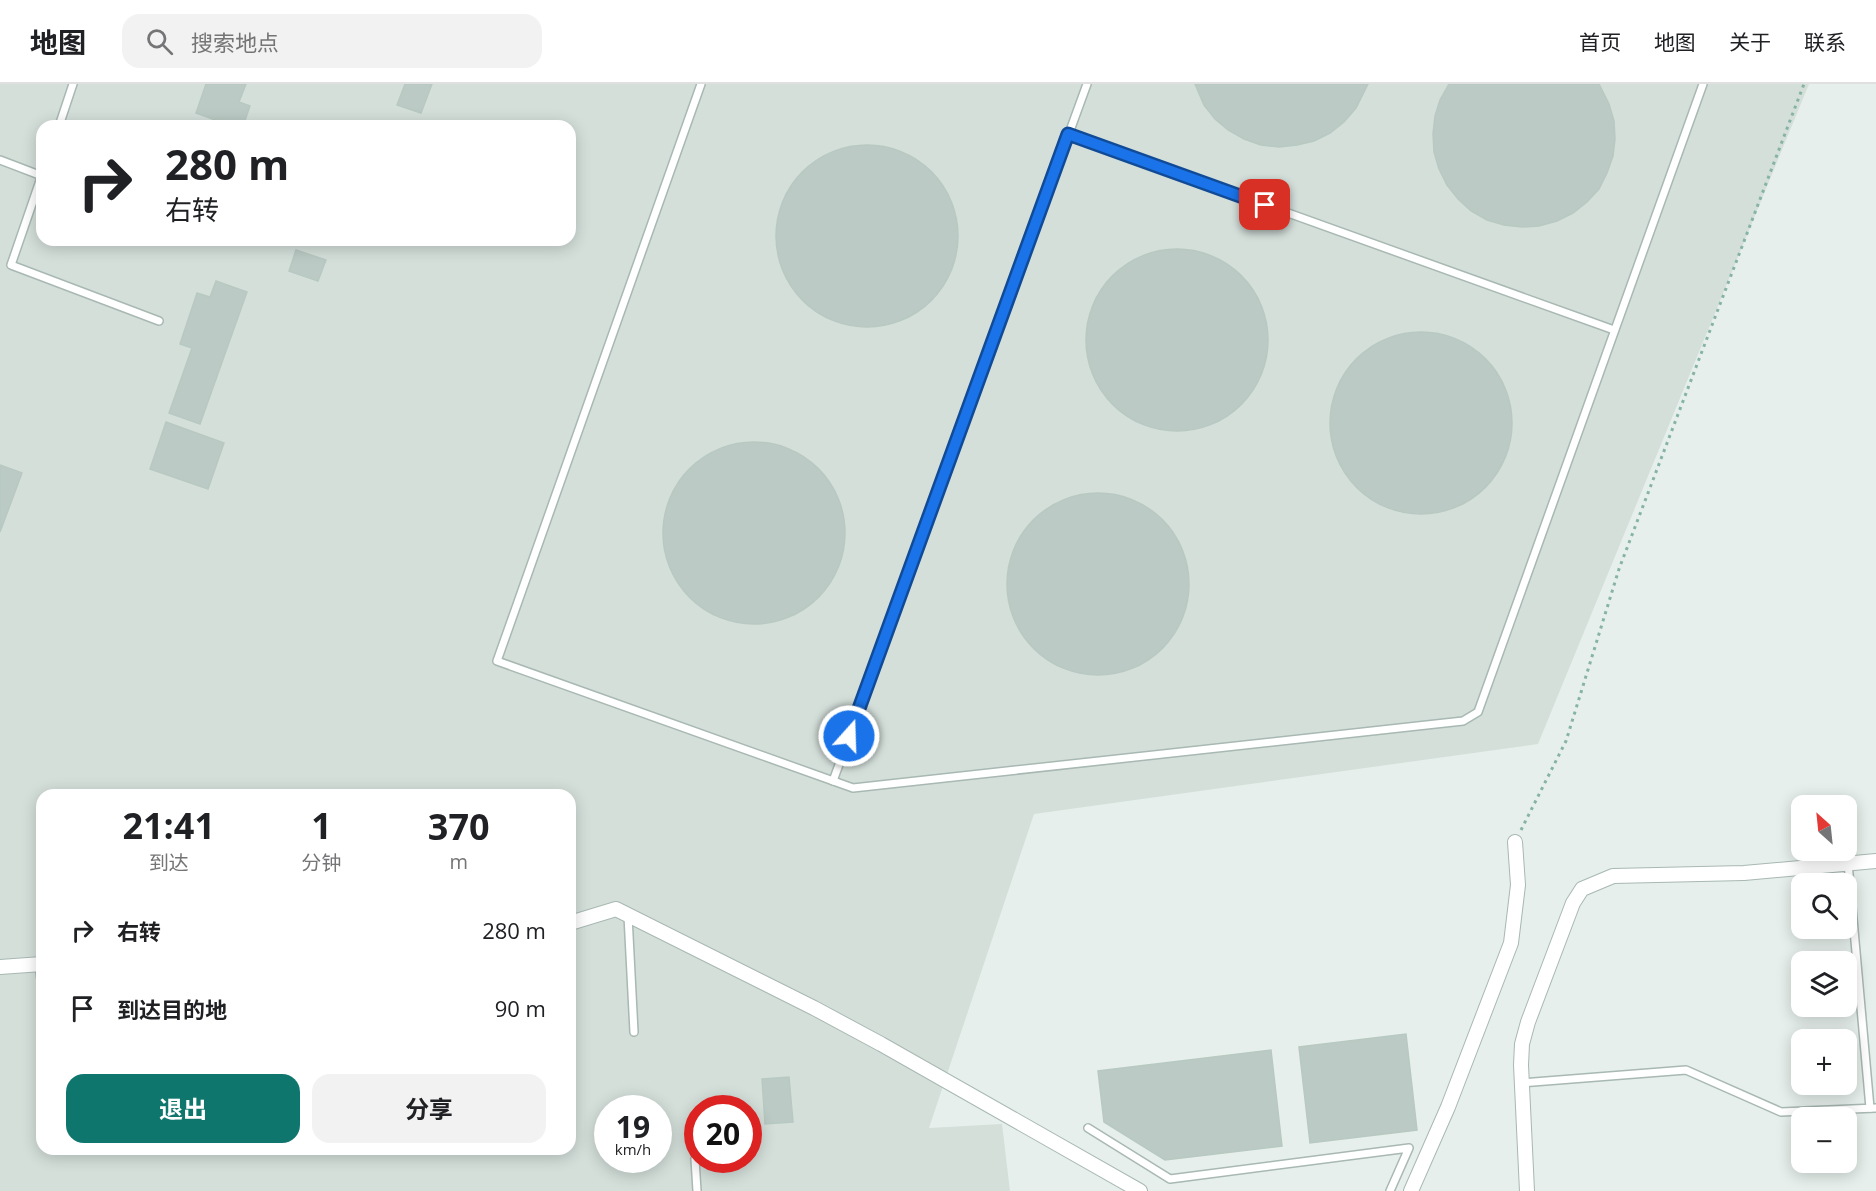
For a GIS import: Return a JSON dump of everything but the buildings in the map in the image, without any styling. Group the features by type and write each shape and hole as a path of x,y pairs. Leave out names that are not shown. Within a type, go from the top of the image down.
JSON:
{"street":[{"path":"1411,1191 1448,1107 1510,943 1518,885 1515,842"},
{"path":"1527,1191 1522,1044 1528,1022 1573,903 1582,889 1613,876 1744,873 1876,861"},
{"path":"576,921 616,909 824,1013 1140,1191"},
{"path":"0,967 36,964"}],"lane":[{"path":"61,120 73,84"},
{"path":"701,84 497,661 853,788 1463,721 1478,711 1703,84"},
{"path":"833,781 1087,84"},
{"path":"1068,134 1614,330"},
{"path":"0,160 36,174"},
{"path":"36,193 11,265 159,321"},
{"path":"1522,1083 1686,1070 1781,1112 1873,1108 1848,864"},
{"path":"628,916 634,1032"},
{"path":"1088,1128 1170,1179 1409,1148 1390,1191"},
{"path":"695,1173 697,1191"}],"path":[{"path":"1515,842 1566,741 1619,569 1804,84"}],"shaded area":[{"path":"0,84 1809,84 1538,744 1034,814 929,1128 1002,1124 1010,1191 0,1191"}],"route":[{"path":"849,736 1068,134 1265,205"}]}
